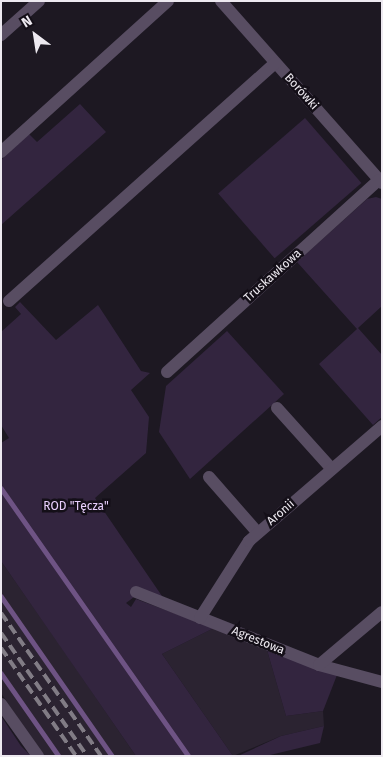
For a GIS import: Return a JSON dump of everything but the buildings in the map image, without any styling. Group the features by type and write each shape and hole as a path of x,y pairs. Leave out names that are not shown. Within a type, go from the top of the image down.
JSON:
{"street":[{"path":"1,35 39,1"},
{"path":"1,152 168,1"},
{"name":"Borówki","path":"221,1 381,182"},
{"path":"9,301 275,63"},
{"name":"Truskawkowa","path":"167,372 381,182"},
{"path":"277,408 332,469"},
{"name":"Aronii","path":"200,618 258,533 382,426"},
{"path":"209,477 258,533"},
{"name":"Agrestowa","path":"136,592 319,665 382,682"},
{"path":"319,665 382,612"},
{"path":"1,704 38,756"}],"shaded area":[{"path":"1,561 136,756 43,756 1,693"},
{"path":"214,628 267,650 286,716 323,711 324,726 281,736 233,756 162,654"}],"green space":[{"path":"80,104 106,132 1,225 1,160 29,134 37,142"},
{"path":"305,118 361,183 275,258 218,193"},
{"path":"376,197 382,199 382,306 358,328 382,355 382,417 373,425 319,364 357,329 297,262 367,199"},
{"name":"ROD \"Tęcza\"","path":"20,302 56,340 98,305 141,371 150,373 131,390 149,417 146,453 95,498 164,599 134,597 126,603 131,607 136,599 214,628 162,654 233,756 136,756 1,561 1,443 9,438 1,425 1,332 21,314 15,307"},
{"path":"227,331 284,394 190,479 159,432 166,386"},
{"path":"267,650 337,675 323,711 286,716"},
{"path":"1,716 21,746 31,756 1,756"},
{"path":"324,726 320,743 266,756 238,756 281,736"}],"waterway":[{"path":"1,488 189,756"},
{"path":"1,596 112,756"},
{"path":"1,673 59,756"}],"railway":[{"path":"1,613 101,756"},
{"path":"1,633 87,756"},
{"path":"1,648 76,756"}]}
